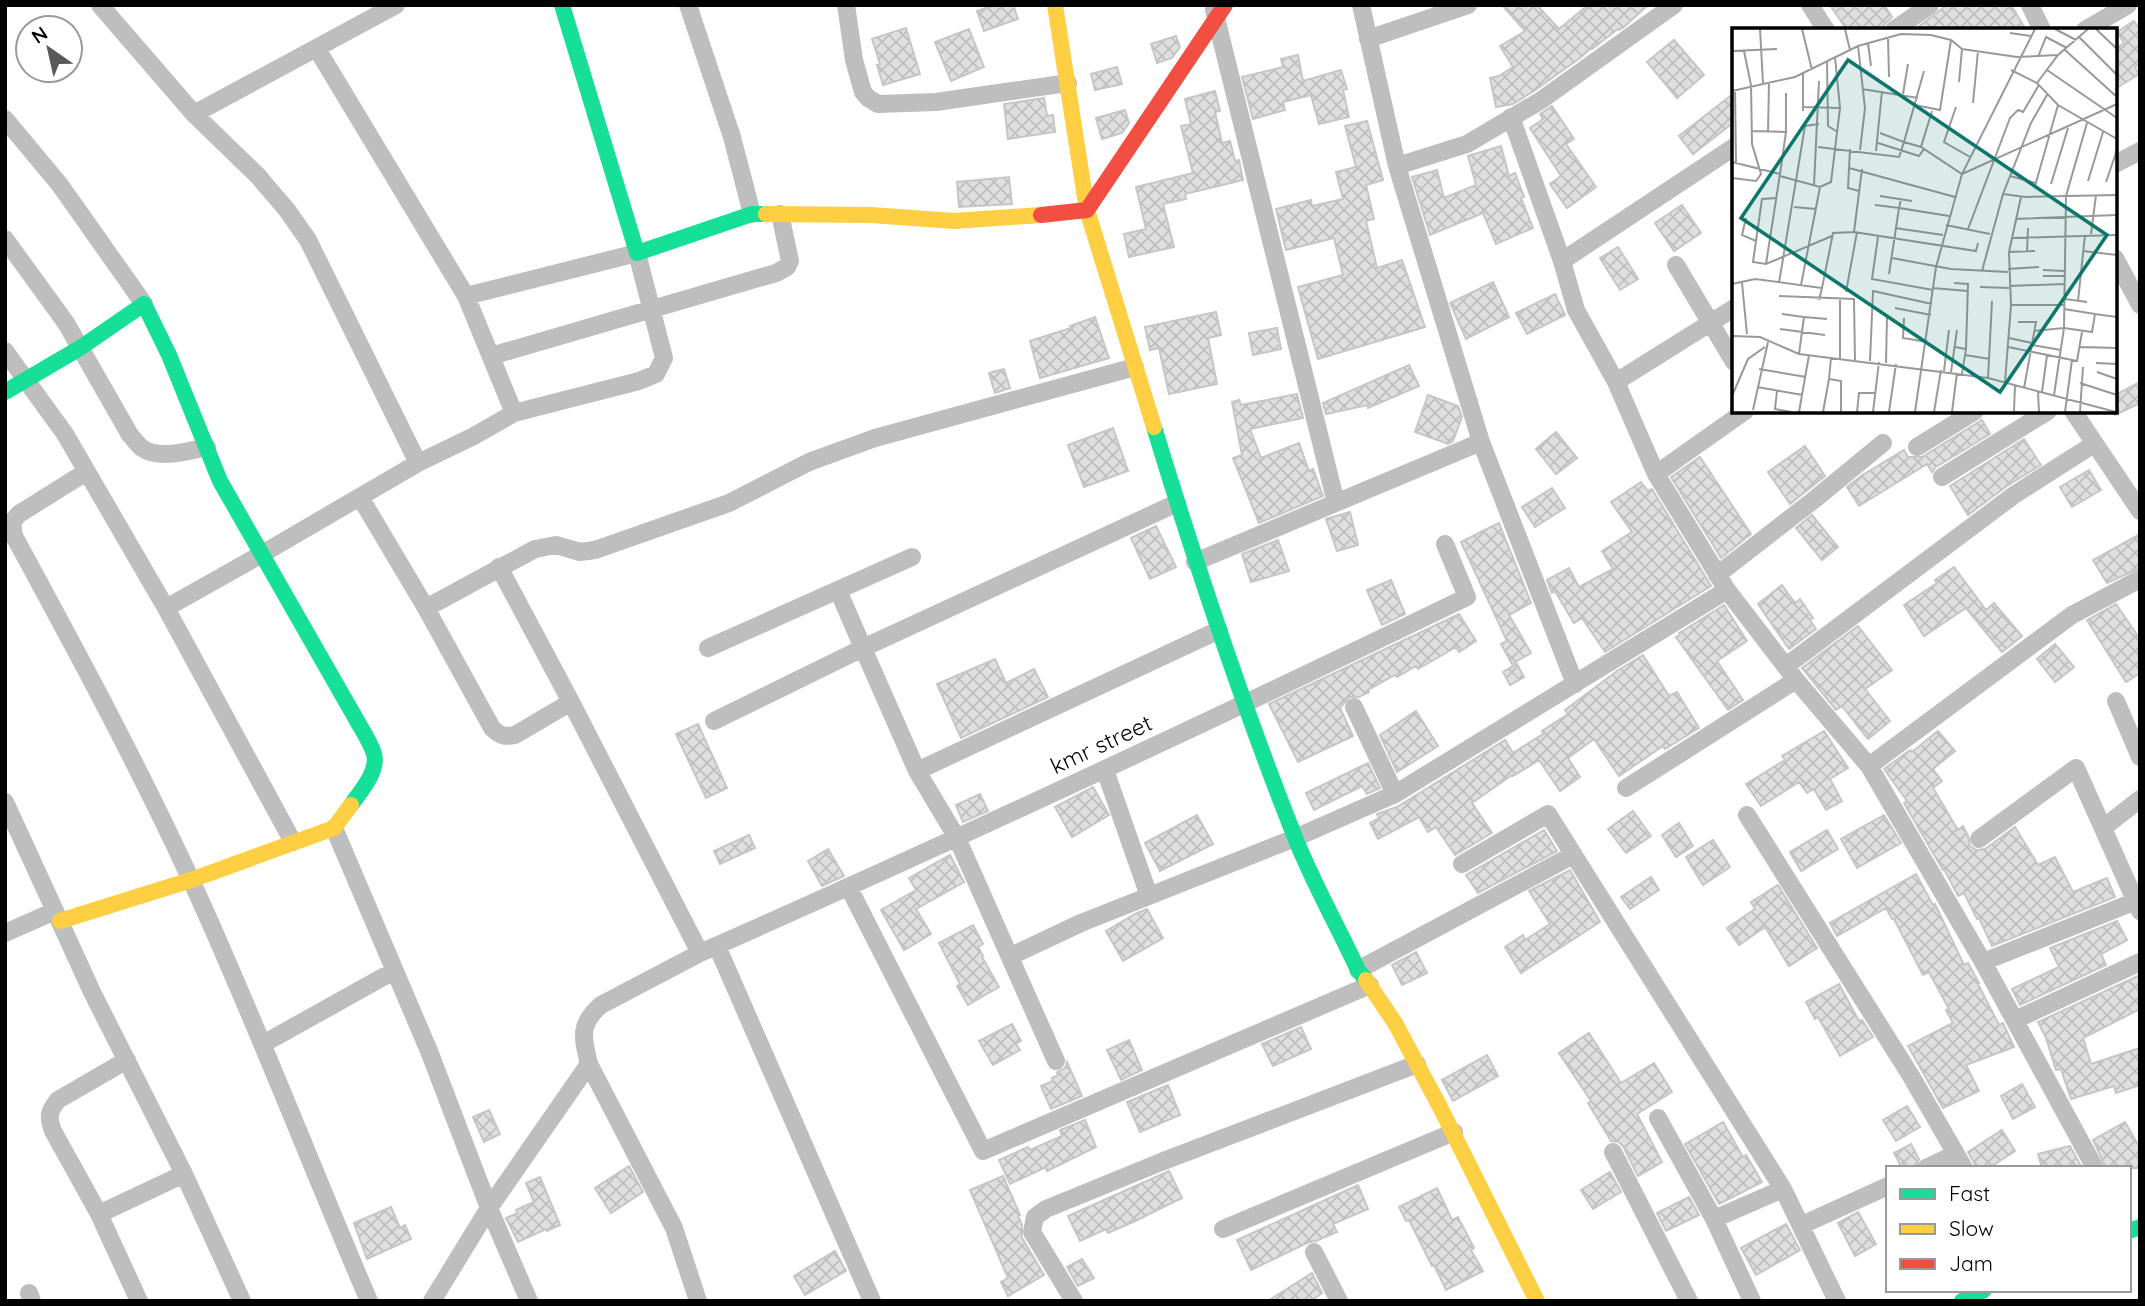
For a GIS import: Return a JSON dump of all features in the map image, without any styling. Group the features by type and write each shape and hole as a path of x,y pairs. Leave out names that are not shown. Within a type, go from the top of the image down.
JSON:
{"street":[{"path":"100,5 194,114 258,176 308,240 418,463"},
{"path":"194,114 396,5"},
{"path":"166,608 418,463 514,413 639,381 656,374 664,359 637,253 562,5"},
{"path":"688,5 732,137 752,214"},
{"path":"846,5 854,60 863,92 868,99 878,104 936,102 1068,83"},
{"path":"1055,5 1087,210 1195,562 1245,705 1295,838 1358,971 1370,985 1454,1132 1536,1300"},
{"path":"1361,5 1397,166 1481,442 1575,684"},
{"path":"1368,38 1468,5"},
{"path":"1397,166 1467,144 1540,101 1674,5"},
{"path":"1811,5 1825,28"},
{"path":"1897,28 1930,5"},
{"path":"2030,5 2041,28"},
{"path":"2088,28 2128,5"},
{"path":"1087,210 1218,10"},
{"path":"1218,10 1336,503"},
{"path":"317,49 466,296 514,413"},
{"path":"1511,117 1562,261 1576,310 1616,382 1656,474 1722,583 1791,673 1869,766 1983,962 2094,1166"},
{"path":"5,119 60,186 144,304 169,355 220,481 375,755 374,765 365,785 334,828 191,880 5,933"},
{"path":"1562,261 1732,148"},
{"path":"2117,163 2140,151"},
{"path":"466,296 637,253 752,214 872,215 954,221 1087,210"},
{"path":"491,356 776,273 787,267 790,261 780,214"},
{"path":"5,239 66,323 130,435 143,449 156,453 177,453 207,447"},
{"path":"2117,262 2140,305"},
{"path":"1676,265 1732,359"},
{"path":"5,392 80,348 144,304"},
{"path":"1616,382 1732,309"},
{"path":"5,351 65,434 166,608 293,842"},
{"path":"426,608 535,549 556,545 580,552 596,550 729,503 809,463 875,438 1135,367"},
{"path":"1656,474 1742,413"},
{"path":"1917,447 1972,413"},
{"path":"1942,477 2045,413"},
{"path":"2074,413 2140,511"},
{"path":"1195,562 1481,442"},
{"path":"1011,956 1081,923 1295,838 1395,794 1575,684 1722,583 1815,499 1883,443"},
{"path":"1626,788 1791,673 2014,495 2094,444"},
{"path":"86,472 19,514 12,522 14,536 105,703 191,880 369,1301"},
{"path":"360,497 426,608 492,728 498,734 506,737 515,735 571,702"},
{"path":"714,720 1177,503"},
{"name":"kmr street","path":"698,1301 674,1228 589,1064 584,1027 590,1014 601,1005 700,953 849,888 1105,770 1467,597 1445,544"},
{"path":"708,648 912,557"},
{"path":"499,567 700,953"},
{"path":"1869,766 2072,615 2140,579"},
{"path":"838,590 917,771 957,838 1056,1061"},
{"path":"917,771 1219,630"},
{"path":"2116,701 2140,757"},
{"path":"1354,707 1395,794"},
{"path":"1979,839 2076,768 2138,906 1983,962"},
{"path":"1105,770 1149,896"},
{"path":"2104,828 2140,799"},
{"path":"5,802 92,992 184,1174 242,1301"},
{"path":"1462,864 1548,814 1783,1189 1837,1301"},
{"path":"1747,815 1911,1076 1960,1161 1936,1166"},
{"path":"334,828 429,1051 489,1208 529,1301"},
{"path":"1358,971 1573,855"},
{"path":"849,888 983,1151 1370,985"},
{"path":"717,946 872,1301"},
{"path":"2015,1020 2140,961"},
{"path":"262,1044 395,972"},
{"path":"127,1060 58,1100 49,1110 48,1117 99,1214 139,1301"},
{"path":"432,1301 489,1208 589,1064"},
{"path":"1074,1301 1032,1232 1035,1217 1046,1209 1417,1064"},
{"path":"1658,1118 1714,1219 1752,1301"},
{"path":"1223,1229 1454,1132"},
{"path":"1613,1152 1689,1301"},
{"path":"99,1214 184,1174"},
{"path":"1802,1225 1886,1186"},
{"path":"1714,1219 1783,1189"},
{"path":"1314,1252 1339,1301"},
{"path":"1962,1301 1980,1292"}],"building":[{"path":"995,5 1013,5 1018,19 984,31 977,11"},
{"path":"1502,5 1537,5 1559,29 1588,5 1648,5 1624,27 1534,91 1513,104 1496,107 1490,78 1513,67 1500,46 1525,31"},
{"path":"1830,5 1884,5 1892,17 1883,28 1846,28"},
{"path":"1947,5 2011,5 2025,28 1917,28"},
{"path":"2134,21 2140,30 2140,66 2139,64 2135,67 2139,74 2117,88 2117,48 2124,43 2117,32"},
{"path":"906,28 920,74 883,85 872,39"},
{"path":"969,29 984,67 951,81 935,42"},
{"path":"1176,36 1180,47 1172,58 1157,63 1151,44"},
{"path":"1674,40 1704,75 1677,98 1647,62"},
{"path":"1298,55 1303,81 1341,70 1347,89 1343,90 1349,117 1319,124 1311,95 1283,102 1285,110 1253,119 1242,77 1283,67 1281,59"},
{"path":"1117,67 1122,84 1095,90 1091,74"},
{"path":"1215,91 1220,111 1215,112 1222,143 1230,141 1235,161 1239,160 1243,180 1185,194 1186,199 1163,204 1174,247 1129,257 1124,234 1146,229 1136,187 1193,173 1181,126 1191,124 1185,99"},
{"path":"1732,95 1732,124 1693,154 1679,136"},
{"path":"1044,98 1047,116 1053,115 1055,132 1008,139 1004,104"},
{"path":"1552,106 1574,139 1566,144 1596,187 1567,208 1550,184 1561,176 1530,128 1543,119 1540,114"},
{"path":"1125,110 1129,123 1122,133 1102,139 1096,118"},
{"path":"1367,121 1383,180 1366,185 1374,219 1366,221 1377,268 1402,260 1425,327 1318,359 1298,287 1343,275 1334,238 1286,250 1276,209 1311,200 1312,206 1343,199 1336,172 1356,167 1345,126"},
{"path":"1501,146 1509,176 1515,173 1533,228 1496,244 1483,213 1430,235 1412,177 1437,170 1444,198 1476,185 1468,156"},
{"path":"1009,177 1012,204 959,207 957,182"},
{"path":"1682,205 1701,233 1674,251 1655,223"},
{"path":"1618,247 1638,279 1620,290 1600,258"},
{"path":"1493,282 1509,317 1466,339 1450,303"},
{"path":"1555,294 1565,315 1527,334 1516,313"},
{"path":"1216,312 1221,335 1208,338 1217,384 1169,394 1159,348 1150,350 1145,327"},
{"path":"1095,317 1109,358 1040,378 1030,341"},
{"path":"1277,328 1281,349 1253,355 1249,333"},
{"path":"1409,365 1419,386 1368,408 1368,405 1326,414 1323,403"},
{"path":"1004,369 1010,388 995,393 989,373"},
{"path":"2140,382 2140,403 2115,415 2117,394"},
{"path":"1297,394 1303,418 1250,429 1261,458 1299,443 1309,471 1313,469 1323,496 1259,523 1233,458 1242,455 1232,402 1239,400 1241,405"},
{"path":"1428,395 1458,406 1462,417 1453,441 1448,444 1415,432"},
{"path":"1982,420 1990,434 1932,472 1927,464 1859,506 1847,487 1904,450 1908,457 1922,457"},
{"path":"1113,428 1128,471 1084,487 1068,445"},
{"path":"1556,432 1577,458 1556,474 1536,449"},
{"path":"2024,439 2041,465 1968,515 1950,486"},
{"path":"1805,446 1825,476 1790,504 1768,472"},
{"path":"1700,457 1751,534 1721,558 1671,477"},
{"path":"2089,470 2101,490 2072,507 2060,487"},
{"path":"1641,482 1648,491 1652,489 1711,586 1605,652 1582,618 1574,623 1555,591 1552,593 1547,580 1569,568 1579,587 1613,569 1602,551 1632,532 1611,502"},
{"path":"1552,488 1565,508 1535,527 1522,507"},
{"path":"1350,512 1358,545 1337,551 1326,519"},
{"path":"1812,515 1838,547 1822,560 1796,528"},
{"path":"1499,523 1531,603 1509,615 1531,653 1512,664 1501,644 1507,641 1461,542"},
{"path":"1156,526 1176,567 1150,579 1131,538"},
{"path":"2140,534 2140,568 2107,583 2093,560"},
{"path":"1278,540 1289,571 1251,582 1242,554"},
{"path":"1954,567 1986,610 1994,603 2022,636 2002,652 1966,608 1924,636 1904,605 1937,583 1935,580"},
{"path":"1391,580 1405,614 1382,625 1367,590"},
{"path":"1782,585 1795,603 1800,599 1813,618 1810,620 1816,629 1789,649 1758,604"},
{"path":"2116,604 2140,639 2140,673 2126,682 2087,620"},
{"path":"1724,605 1747,641 1717,661 1743,700 1728,710 1676,637"},
{"path":"1459,614 1476,641 1459,652 1456,647 1418,669 1416,666 1397,677 1395,675 1359,697 1349,697 1340,708 1353,736 1298,762 1269,704"},
{"path":"1858,626 1892,670 1865,689 1890,721 1868,739 1842,706 1836,710 1802,668"},
{"path":"2055,644 2074,667 2055,682 2037,659"},
{"path":"1643,655 1669,696 1677,692 1699,728 1665,749 1663,746 1619,776 1594,739 1568,758 1580,777 1560,791 1539,760 1472,803 1492,833 1455,855 1436,827 1428,832 1419,817 1378,839 1370,823 1379,818 1377,814 1397,807 1505,740 1513,753 1568,714 1565,710"},
{"path":"995,659 1006,683 1034,669 1048,697 961,738 937,684"},
{"path":"1517,664 1524,677 1510,685 1503,672"},
{"path":"1416,711 1438,746 1397,772 1380,735"},
{"path":"698,724 727,788 706,798 676,734"},
{"path":"1824,731 1848,768 1830,779 1842,801 1826,810 1814,789 1807,793 1799,782 1761,806 1746,784 1785,760 1782,756"},
{"path":"1938,731 1955,751 1933,769 1942,781 1933,788 1958,830 1963,826 1970,846 1976,850 1985,849 2015,827 2038,865 2055,857 2073,892 2107,878 2115,897 1992,946 1964,893 1958,896 1904,803 1907,801 1884,769 1910,750 1912,752"},
{"path":"1368,763 1380,788 1367,794 1362,786 1314,810 1306,793"},
{"path":"1093,787 1109,815 1072,837 1055,807"},
{"path":"980,794 988,811 963,822 956,805"},
{"path":"1633,811 1651,836 1626,853 1608,829"},
{"path":"1197,815 1213,844 1160,871 1145,843"},
{"path":"1884,815 1901,843 1857,868 1841,839"},
{"path":"1679,823 1693,846 1676,857 1662,835"},
{"path":"1544,830 1557,851 1478,893 1466,875"},
{"path":"1827,830 1838,849 1801,871 1790,852"},
{"path":"749,835 755,848 720,864 714,851"},
{"path":"1713,840 1730,867 1703,885 1686,857"},
{"path":"828,849 844,876 822,886 808,861"},
{"path":"950,855 964,882 916,909 931,934 904,950 881,910 916,890 909,878"},
{"path":"1570,870 1600,922 1521,973 1505,947 1523,935 1525,940 1550,924 1529,891"},
{"path":"1916,874 1933,905 1935,904 1964,965 1968,963 1999,1025 2003,1023 2014,1047 1966,1065 1979,1091 1943,1108 1908,1046 1953,1023 1946,1010 1949,1009 1929,972 1923,975 1886,908 1837,936 1830,923"},
{"path":"1651,877 1659,890 1630,909 1621,897"},
{"path":"1778,885 1817,948 1789,966 1765,927 1739,945 1727,928 1755,909 1751,902"},
{"path":"1147,909 1163,938 1123,961 1106,931"},
{"path":"2117,921 2127,940 2101,954 2106,965 2020,1005 2012,989 2059,967 2050,948"},
{"path":"973,925 983,944 978,947 982,957 999,987 968,1005 939,943"},
{"path":"1416,952 1427,973 1402,985 1392,965"},
{"path":"2140,975 2140,1009 2083,1038 2091,1064 2140,1048 2140,1085 2116,1093 2114,1086 2071,1099 2061,1069 2056,1070 2038,1022"},
{"path":"1839,984 1859,1021 1862,1020 1873,1037 1840,1056 1818,1017 1815,1019 1806,1002"},
{"path":"1012,1024 1021,1041 1016,1044 1020,1050 993,1065 979,1041"},
{"path":"1301,1027 1311,1049 1273,1066 1262,1044"},
{"path":"1589,1033 1621,1083 1654,1063 1672,1092 1637,1114 1662,1162 1638,1176 1623,1146 1619,1142 1611,1141 1588,1103 1591,1101 1559,1053"},
{"path":"1129,1040 1142,1070 1121,1080 1107,1050"},
{"path":"1487,1055 1498,1076 1453,1101 1442,1080"},
{"path":"1067,1062 1082,1096 1051,1109 1041,1086 1053,1081 1052,1078 1065,1068"},
{"path":"2022,1084 2035,1107 2013,1119 2001,1096"},
{"path":"1168,1085 1180,1115 1140,1132 1127,1102"},
{"path":"1907,1106 1920,1127 1896,1141 1883,1120"},
{"path":"489,1110 500,1134 484,1142 473,1117"},
{"path":"1085,1120 1096,1147 1047,1171 1046,1167 1010,1184 999,1160 1062,1136 1060,1130"},
{"path":"1723,1122 1743,1157 1746,1155 1762,1182 1719,1204 1685,1144"},
{"path":"2125,1122 2140,1148 2140,1168 2105,1166 2093,1140"},
{"path":"2002,1130 2015,1151 1992,1166 1976,1166 1968,1152"},
{"path":"1911,1144 1919,1159 1916,1166 1901,1166 1894,1153"},
{"path":"2070,1146 2081,1166 2041,1166 2038,1154"},
{"path":"629,1166 643,1192 611,1213 595,1188"},
{"path":"1169,1171 1182,1198 1108,1233 1106,1229 1080,1241 1068,1216"},
{"path":"1610,1172 1621,1192 1593,1209 1581,1190"},
{"path":"1003,1176 1020,1215 1022,1238 1044,1275 1008,1296 1001,1282 1008,1278 970,1190"},
{"path":"540,1177 560,1225 518,1242 506,1218 534,1202 526,1183"},
{"path":"1358,1185 1368,1209 1333,1224 1337,1232 1309,1242 1251,1270 1237,1240"},
{"path":"1437,1188 1452,1220 1458,1217 1483,1271 1446,1290 1409,1220 1406,1221 1399,1207"},
{"path":"1689,1197 1699,1215 1666,1231 1657,1213"},
{"path":"391,1207 400,1228 405,1225 411,1239 367,1259 354,1223"},
{"path":"1858,1212 1876,1244 1855,1256 1838,1223"},
{"path":"1786,1224 1800,1250 1756,1275 1741,1248"},
{"path":"835,1251 846,1271 805,1295 794,1276"},
{"path":"1082,1259 1094,1278 1078,1286 1067,1267"},
{"path":"1312,1273 1322,1293 1311,1301 1268,1301"}],"traffic: fast":[{"path":"562,5 637,253 752,214 766,214"},
{"path":"5,392 80,348 144,304 169,355 220,481 373,750 374,767 364,788 351,805"},
{"path":"1154,427 1220,632 1274,785 1309,869 1358,970 1366,980"},
{"path":"2131,1230 2140,1227"},
{"path":"1962,1301 1980,1292"}],"traffic: slow":[{"path":"1055,5 1087,210 1154,427"},
{"path":"766,214 871,215 954,221 1041,215"},
{"path":"60,921 191,880 334,828 351,805"},
{"path":"1366,980 1395,1023 1440,1107 1537,1301"}],"traffic: jam":[{"path":"1041,215 1087,210 1225,5"}]}
